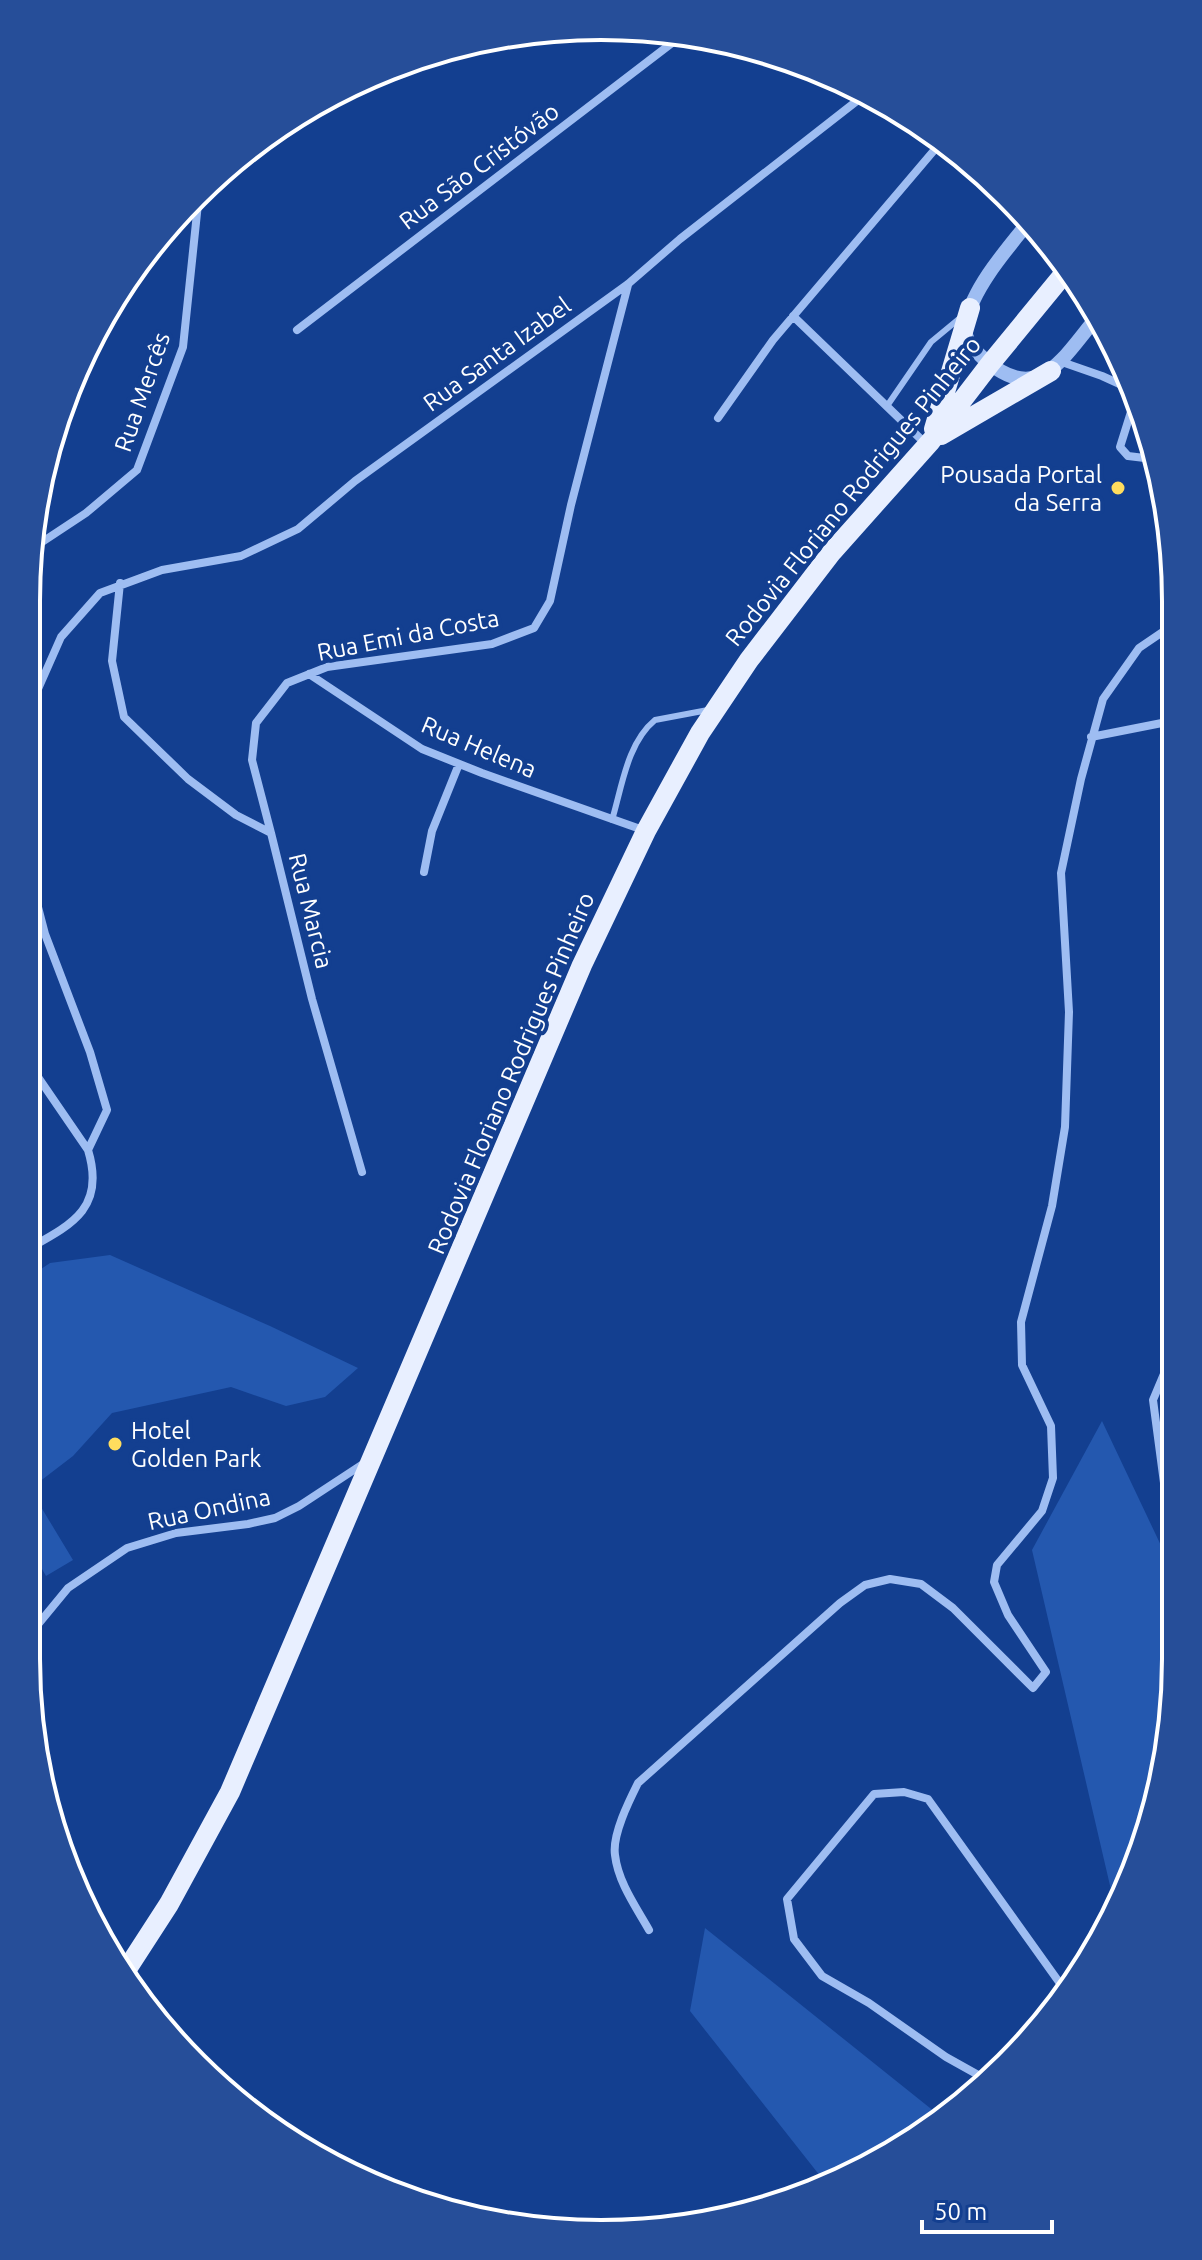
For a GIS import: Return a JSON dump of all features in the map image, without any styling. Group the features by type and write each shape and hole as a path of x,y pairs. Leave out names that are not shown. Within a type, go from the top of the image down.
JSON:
{"main road":[{"name":"Rodovia Floriano Rodrigues Pinheiro","path":"130,1964 169,1904 230,1792 582,965 646,831 700,733 749,660 832,552 929,443 1060,279"},
{"path":"929,443 968,311"},
{"path":"929,443 1055,366"}],"street":[{"name":"Rua São Cristóvão","path":"297,330 670,45"},
{"name":"Rua Santa Izabel","path":"120,583 162,570 241,556 298,529 355,481 628,284 680,239 856,102"},
{"path":"718,418 793,316 934,150"},
{"name":"Rua Mercês","path":"44,541 86,513 137,470 183,347 197,211"},
{"path":"1022,230 1000,257 968,311 966,340 1001,373 1016,380 1032,379 1055,366 1090,326"},
{"name":"Rua Emi da Costa","path":"271,833 252,760 256,723 287,683 327,667 492,644 534,628 550,601 571,505 628,284"},
{"path":"793,316 929,443"},
{"path":"1055,366 1102,376 1118,385"},
{"path":"1130,415 1120,447 1128,456 1143,458"},
{"path":"40,685 61,637 100,593 120,583"},
{"name":"Rua Marcia","path":"120,583 112,661 124,717 188,779 236,815 271,833 312,999 362,1172"},
{"path":"649,1930 624,1885 614,1853 624,1810 638,1783 840,1603 865,1585 890,1579 921,1584 953,1608 1033,1688 1046,1672 1008,1615 994,1582 997,1565 1042,1511 1053,1478 1051,1426 1022,1365 1021,1322 1052,1206 1065,1127 1069,1012 1061,873 1091,737 1103,699 1139,648 1162,632"},
{"name":"Rua Helena","path":"309,674 422,749 646,831"},
{"path":"1091,737 1162,723"},
{"path":"424,872 432,831 459,764"},
{"path":"40,915 90,1052 107,1110 88,1150"},
{"path":"40,1080 88,1150 93,1167 92,1193 85,1210 70,1225 40,1242"},
{"path":"1162,1379 1153,1400 1162,1468"},
{"name":"Rua Ondina","path":"40,1622 68,1588 127,1548 176,1533 275,1518 373,1458"},
{"path":"978,2075 822,1976 794,1939 787,1899 874,1794 904,1792 928,1799 1059,1982"}],"lane":[{"path":"887,406 931,342 968,311"},
{"path":"612,820 631,757 648,726 655,720 717,708"}],"shaded area":[{"path":"110,1255 358,1368 325,1397 286,1406 231,1387 112,1413 73,1456 40,1481 40,1270 50,1263"},
{"path":"1102,1421 1162,1548 1161,1696 1157,1732 1143,1804 1111,1891 1032,1550"},
{"path":"40,1508 73,1560 46,1576 40,1566"},
{"path":"705,1928 933,2111 882,2145 820,2175 690,2011"}],"place":[{"name":"Pousada Portal da Serra","path":"1118,488"},
{"name":"Hotel Golden Park","path":"115,1444"}]}
